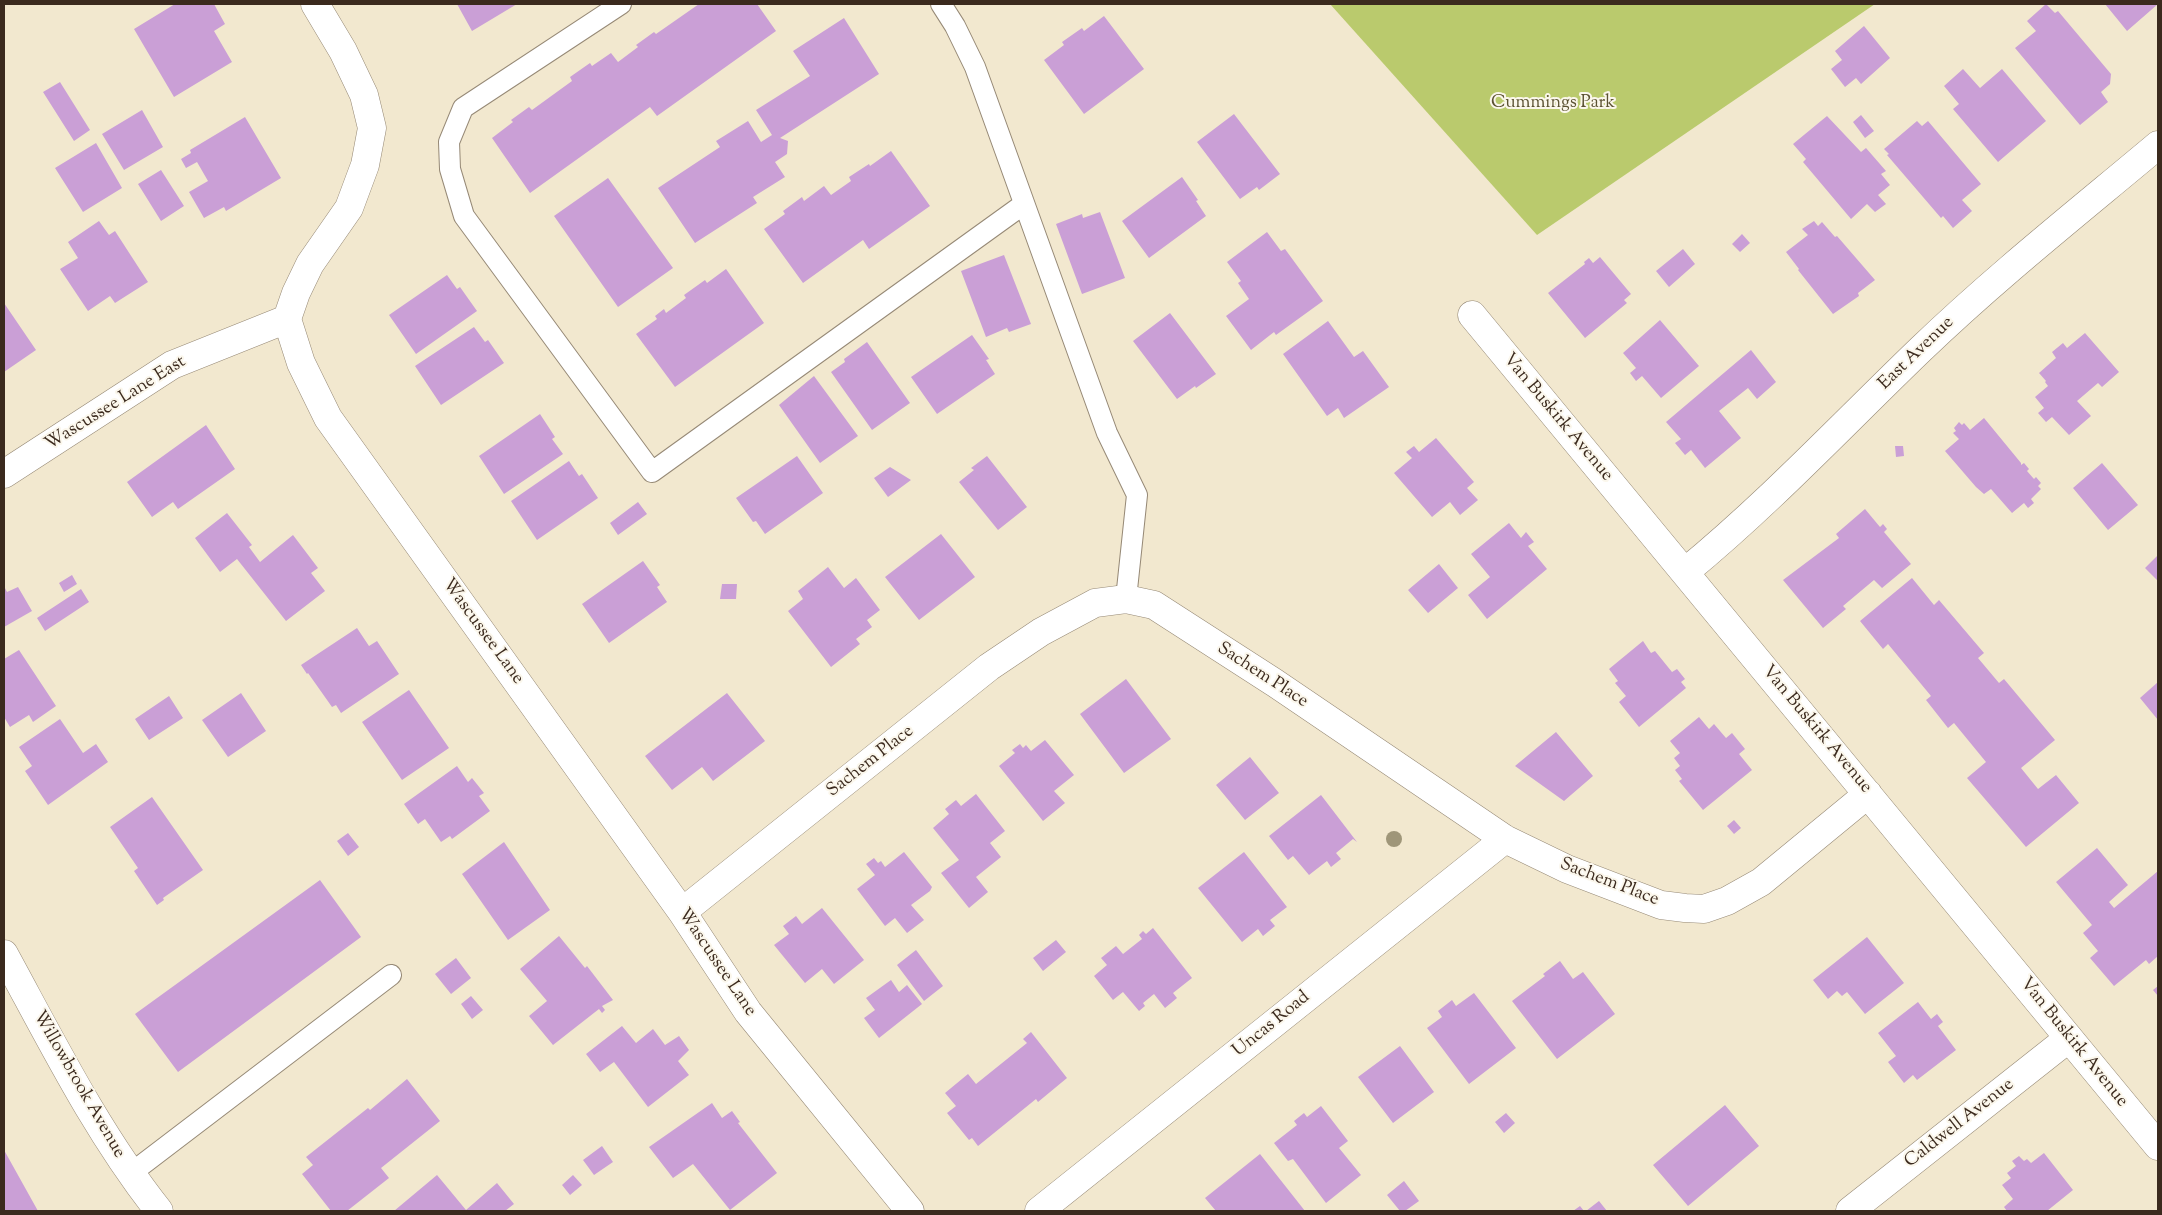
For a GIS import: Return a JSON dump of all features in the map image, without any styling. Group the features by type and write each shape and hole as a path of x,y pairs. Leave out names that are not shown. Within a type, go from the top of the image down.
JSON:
{"street":[{"path":"287,319 296,293 310,264 349,208 366,165 372,128 364,94 344,51 315,4"},
{"name":"East Avenue","path":"1685,572 1730,535 1921,349 1994,282 2158,145"},
{"name":"Van Buskirk Avenue","path":"1472,315 2158,1146"},
{"name":"Wascussee Lane East","path":"4,474 172,365 287,319"},
{"name":"Wascussee Lane","path":"287,319 301,363 328,418 682,912 748,1012 910,1211"},
{"name":"Sachem Place","path":"682,912 989,667 1041,632 1095,603 1126,598 1154,605 1505,839 1567,869 1661,904 1685,908 1704,908 1727,901 1761,882 1868,794"},
{"name":"Uncas Road","path":"1039,1211 1505,839"},
{"name":"Willowbrook Avenue","path":"4,954 85,1102 130,1174 159,1211"},
{"name":"Caldwell Avenue","path":"1850,1211 2069,1038"}],"lane":[{"path":"621,4 463,108 449,142 450,169 464,216 652,472 1024,204"},
{"path":"941,4 955,26 975,67 1107,433 1137,495 1126,598"},
{"path":"130,1174 391,975"}],"green space":[{"name":"Cummings Park","path":"1330,4 1875,4 1537,235"}],"building":[{"path":"175,4 214,4 225,24 214,31 232,62 174,97 134,29"},
{"path":"457,4 517,4 472,31"},
{"path":"699,4 757,4 776,31 657,116 650,107 530,193 492,138 513,122 511,120 529,107 532,110 572,81 570,77 590,63 592,66 611,53 618,62 638,47 636,45 654,32 656,34"},
{"path":"2046,4 2055,13 2058,11 2111,74 2110,84 2101,92 2108,102 2080,125 2015,48 2036,31 2027,21"},
{"path":"2105,4 2158,4 2127,31"},
{"path":"1104,16 1144,69 1084,114 1044,60 1064,45 1062,42 1082,28 1084,31"},
{"path":"844,18 879,74 780,138 788,141 787,154 775,162 785,177 753,197 757,203 695,243 658,188 720,147 716,141 748,121 761,142 772,135 756,110 810,76 793,51"},
{"path":"1864,26 1890,58 1861,84 1856,78 1845,87 1831,69 1842,60 1835,51"},
{"path":"1963,69 1980,88 2002,69 2046,121 1998,162 1953,109 1959,104 1944,86"},
{"path":"60,82 90,130 74,141 43,92"},
{"path":"142,110 163,147 124,170 102,134"},
{"path":"1234,114 1280,174 1259,190 1257,187 1240,199 1197,142"},
{"path":"1861,115 1874,131 1865,138 1853,122"},
{"path":"1827,116 1861,152 1866,148 1886,171 1881,174 1890,185 1878,195 1886,204 1875,212 1867,204 1851,219 1803,162 1806,159 1793,144"},
{"path":"245,117 281,178 226,211 224,207 204,218 189,192 208,181 197,162 186,168 181,159 191,153 190,150"},
{"path":"1917,121 1922,126 1928,121 1981,184 1962,200 1972,211 1953,228 1943,216 1941,218 1887,155 1889,154 1884,149"},
{"path":"96,143 122,188 83,212 55,168"},
{"path":"891,151 930,206 869,249 863,240 803,283 764,229 785,214 783,211 802,197 804,201 824,186 831,195 851,181 849,177 869,164 870,166"},
{"path":"161,170 184,206 161,221 138,184"},
{"path":"1182,177 1198,200 1196,201 1206,216 1149,258 1122,221"},
{"path":"608,178 673,268 618,307 554,216"},
{"path":"1100,212 1125,278 1082,294 1056,224 1082,214 1083,218"},
{"path":"99,221 109,235 115,231 148,282 115,303 110,296 88,311 60,269 78,258 68,242"},
{"path":"1814,221 1818,226 1822,222 1835,237 1837,236 1875,280 1858,293 1859,296 1833,314 1786,252 1808,235 1802,229"},
{"path":"1267,232 1281,251 1285,249 1323,301 1276,335 1274,332 1251,350 1226,316 1249,299 1238,283 1241,281 1227,262"},
{"path":"1742,234 1750,243 1740,252 1732,244"},
{"path":"1683,249 1695,264 1669,287 1656,271"},
{"path":"1004,255 1031,324 1009,332 1007,328 986,337 961,271"},
{"path":"1600,257 1631,294 1624,300 1627,303 1585,338 1548,293 1585,264 1584,262 1589,258 1593,263"},
{"path":"726,269 764,323 675,387 636,334 657,319 655,316 664,309 666,313 686,298 684,295 705,280 707,283"},
{"path":"447,275 457,289 460,287 477,311 416,354 389,315"},
{"path":"4,303 36,350 4,372"},
{"path":"1170,313 1216,374 1177,399 1133,341"},
{"path":"1660,320 1699,366 1661,398 1642,376 1636,381 1630,373 1636,368 1623,353"},
{"path":"1328,321 1354,357 1363,351 1389,387 1344,418 1338,408 1327,416 1283,354"},
{"path":"474,327 485,342 488,340 504,363 441,405 415,366"},
{"path":"2085,333 2119,372 2102,387 2098,383 2077,401 2091,416 2069,435 2052,417 2046,422 2038,413 2044,408 2035,397 2048,386 2039,373 2056,358 2052,352 2063,343 2067,348"},
{"path":"972,335 989,359 986,360 995,374 937,414 911,377"},
{"path":"867,342 910,403 872,430 831,372 845,362 844,359"},
{"path":"1751,350 1776,382 1757,399 1748,388 1719,411 1741,438 1705,468 1691,450 1685,455 1675,443 1681,439 1666,422"},
{"path":"814,376 858,436 820,463 779,405"},
{"path":"540,414 555,437 552,439 563,454 504,494 479,456"},
{"path":"1984,418 2021,465 2024,463 2029,469 2027,471 2034,479 2036,477 2041,483 2038,486 2041,489 2031,499 2034,503 2028,508 2024,503 2012,513 1991,489 1984,494 1945,451 1959,439 1953,433 1956,431 1954,428 1959,422 1962,425 1964,423 1970,430"},
{"path":"206,425 235,469 178,509 173,502 152,517 127,482"},
{"path":"1436,438 1474,482 1467,488 1478,500 1460,515 1450,502 1432,517 1394,473 1412,458 1406,452 1414,446 1419,452"},
{"path":"1895,446 1903,446 1904,456 1896,457"},
{"path":"797,456 823,493 765,534 756,521 753,522 736,498"},
{"path":"987,456 1027,507 998,530 959,482 974,470 971,468"},
{"path":"569,461 579,476 582,474 598,498 537,540 511,501"},
{"path":"2102,463 2138,505 2108,530 2073,488"},
{"path":"890,467 911,480 888,497 874,478"},
{"path":"638,502 647,514 618,535 610,523"},
{"path":"1865,509 1880,527 1883,524 1887,529 1884,532 1911,564 1882,588 1874,580 1843,606 1846,609 1823,628 1783,580 1839,538 1836,534"},
{"path":"227,513 252,545 249,547 260,562 293,535 318,568 311,573 325,591 286,621 237,559 220,572 195,538"},
{"path":"1509,523 1521,538 1526,532 1534,542 1528,546 1547,569 1487,619 1468,595 1490,577 1471,554"},
{"path":"941,534 975,577 919,620 885,577"},
{"path":"2158,555 2158,581 2145,568"},
{"path":"643,561 660,585 657,587 667,602 609,643 582,604"},
{"path":"1439,564 1458,588 1428,613 1408,590"},
{"path":"828,567 844,588 856,578 880,610 867,620 872,627 856,639 860,644 831,667 788,611 803,599 798,591"},
{"path":"72,575 77,584 64,592 59,583"},
{"path":"1912,578 1934,605 1939,600 1984,653 1978,658 1999,683 2004,679 2055,740 2021,768 2038,789 2056,775 2079,803 2026,847 1967,778 1986,762 1954,723 1948,728 1926,700 1931,696 1888,644 1883,649 1860,621"},
{"path":"722,584 737,584 736,599 720,599"},
{"path":"4,586 7,592 18,587 32,611 4,627"},
{"path":"81,589 89,602 45,631 37,618"},
{"path":"357,628 369,646 377,641 399,674 341,713 336,705 332,707 301,665"},
{"path":"1643,641 1651,653 1655,651 1672,672 1677,669 1685,679 1681,682 1686,688 1639,727 1619,702 1626,696 1615,683 1618,681 1609,669"},
{"path":"19,650 56,706 33,722 29,715 10,727 4,717 4,659"},
{"path":"1126,679 1171,739 1124,773 1080,714"},
{"path":"2158,682 2158,720 2140,698"},
{"path":"409,690 449,748 402,780 362,722"},
{"path":"241,693 266,731 228,757 202,720"},
{"path":"727,693 765,741 713,781 702,767 672,790 645,756"},
{"path":"169,696 183,718 149,740 135,719"},
{"path":"1699,717 1709,729 1714,724 1726,738 1732,733 1745,749 1739,754 1752,770 1703,810 1679,781 1682,779 1675,770 1680,766 1674,758 1680,753 1670,741"},
{"path":"60,719 83,753 96,744 108,762 48,805 25,771 32,766 19,747"},
{"path":"1556,732 1593,776 1564,801 1515,766"},
{"path":"1045,740 1074,775 1054,791 1065,803 1043,821 999,766 1015,753 1012,750 1020,744 1023,748 1026,745 1031,751"},
{"path":"1250,757 1279,793 1245,820 1216,785"},
{"path":"457,766 468,782 472,778 484,793 479,796 490,811 452,839 450,836 441,842 425,819 418,824 404,804"},
{"path":"976,794 1005,831 990,843 1001,857 976,877 988,892 969,908 941,873 959,860 933,828 949,814 945,809 956,800 961,806"},
{"path":"1321,795 1357,842 1353,839 1336,853 1341,859 1331,867 1327,861 1309,875 1293,856 1288,860 1269,836"},
{"path":"152,797 203,870 163,898 164,900 157,905 134,871 138,868 110,827"},
{"path":"1734,820 1741,828 1734,834 1727,826"},
{"path":"348,833 359,847 348,856 337,841"},
{"path":"504,842 550,910 508,940 462,874"},
{"path":"2097,848 2128,885 2109,902 2114,908 2158,871 2158,956 2149,964 2146,960 2114,986 2090,958 2098,951 2083,933 2092,925 2056,882"},
{"path":"904,852 932,887 930,891 911,905 924,920 907,933 895,918 885,926 857,889 875,875 866,864 874,858 878,863 881,861 885,867"},
{"path":"1244,852 1287,907 1270,920 1275,926 1263,936 1258,929 1242,942 1198,888"},
{"path":"320,880 361,937 178,1072 135,1014"},
{"path":"822,908 864,960 834,984 822,969 805,983 774,945 789,934 783,926 796,916 802,924"},
{"path":"1153,928 1192,978 1173,993 1177,998 1165,1008 1154,994 1143,1003 1145,1006 1139,1011 1123,992 1113,1000 1094,976 1107,965 1101,958 1116,946 1123,954 1142,939 1139,935 1143,931 1146,934"},
{"path":"559,936 585,968 587,966 613,1000 602,1006 605,1010 602,1013 599,1009 553,1045 529,1016 547,1001 520,969"},
{"path":"1867,937 1904,983 1865,1014 1847,992 1842,996 1837,991 1828,999 1813,980"},
{"path":"1056,940 1066,952 1043,971 1033,958"},
{"path":"916,950 943,986 924,1001 897,965"},
{"path":"456,958 471,978 451,994 435,974"},
{"path":"1560,961 1573,979 1583,972 1615,1014 1557,1059 1512,1001 1545,976 1543,974"},
{"path":"891,980 899,992 907,985 922,1004 879,1038 864,1018 875,1010 866,998"},
{"path":"2158,986 2158,996 2153,990"},
{"path":"1474,993 1516,1048 1469,1084 1427,1028 1442,1017 1438,1011 1452,1000 1456,1006"},
{"path":"471,996 483,1010 472,1019 461,1004"},
{"path":"1918,1002 1931,1019 1937,1014 1943,1022 1938,1026 1956,1050 1917,1080 1913,1075 1904,1083 1888,1062 1896,1056 1878,1033"},
{"path":"622,1026 636,1043 653,1029 665,1045 679,1036 689,1050 678,1061 689,1075 648,1107 614,1062 600,1072 586,1054"},
{"path":"1031,1032 1067,1078 1038,1102 1036,1099 978,1146 972,1138 969,1140 947,1113 956,1106 945,1093 968,1074 976,1084 1027,1043 1023,1039"},
{"path":"1400,1046 1434,1092 1393,1123 1358,1077"},
{"path":"407,1079 440,1121 381,1168 389,1178 347,1211 331,1211 302,1174 313,1165 306,1157 368,1108 370,1110"},
{"path":"712,1103 722,1118 732,1111 740,1122 738,1123 777,1173 730,1210 693,1164 673,1178 649,1147"},
{"path":"1725,1105 1759,1146 1688,1206 1653,1165"},
{"path":"1321,1106 1348,1141 1339,1148 1361,1175 1326,1203 1293,1159 1288,1161 1274,1143 1297,1125 1294,1121 1304,1113 1307,1117"},
{"path":"1506,1113 1515,1123 1504,1133 1495,1122"},
{"path":"602,1146 613,1162 594,1175 583,1160"},
{"path":"4,1150 38,1211 4,1211"},
{"path":"2044,1153 2073,1190 2047,1211 2007,1211 2004,1207 2013,1199 2002,1185 2011,1178 2007,1173 2016,1166 2012,1161 2019,1156 2024,1161 2027,1159 2031,1163"},
{"path":"1260,1154 1305,1211 1216,1211 1205,1198"},
{"path":"437,1175 466,1210 497,1183 514,1204 505,1211 394,1211"},
{"path":"573,1175 582,1185 570,1195 562,1185"},
{"path":"1404,1181 1419,1201 1405,1211 1400,1211 1387,1195"},
{"path":"1599,1201 1607,1211 1586,1211"},
{"path":"1580,1206 1584,1211 1573,1211"}]}
